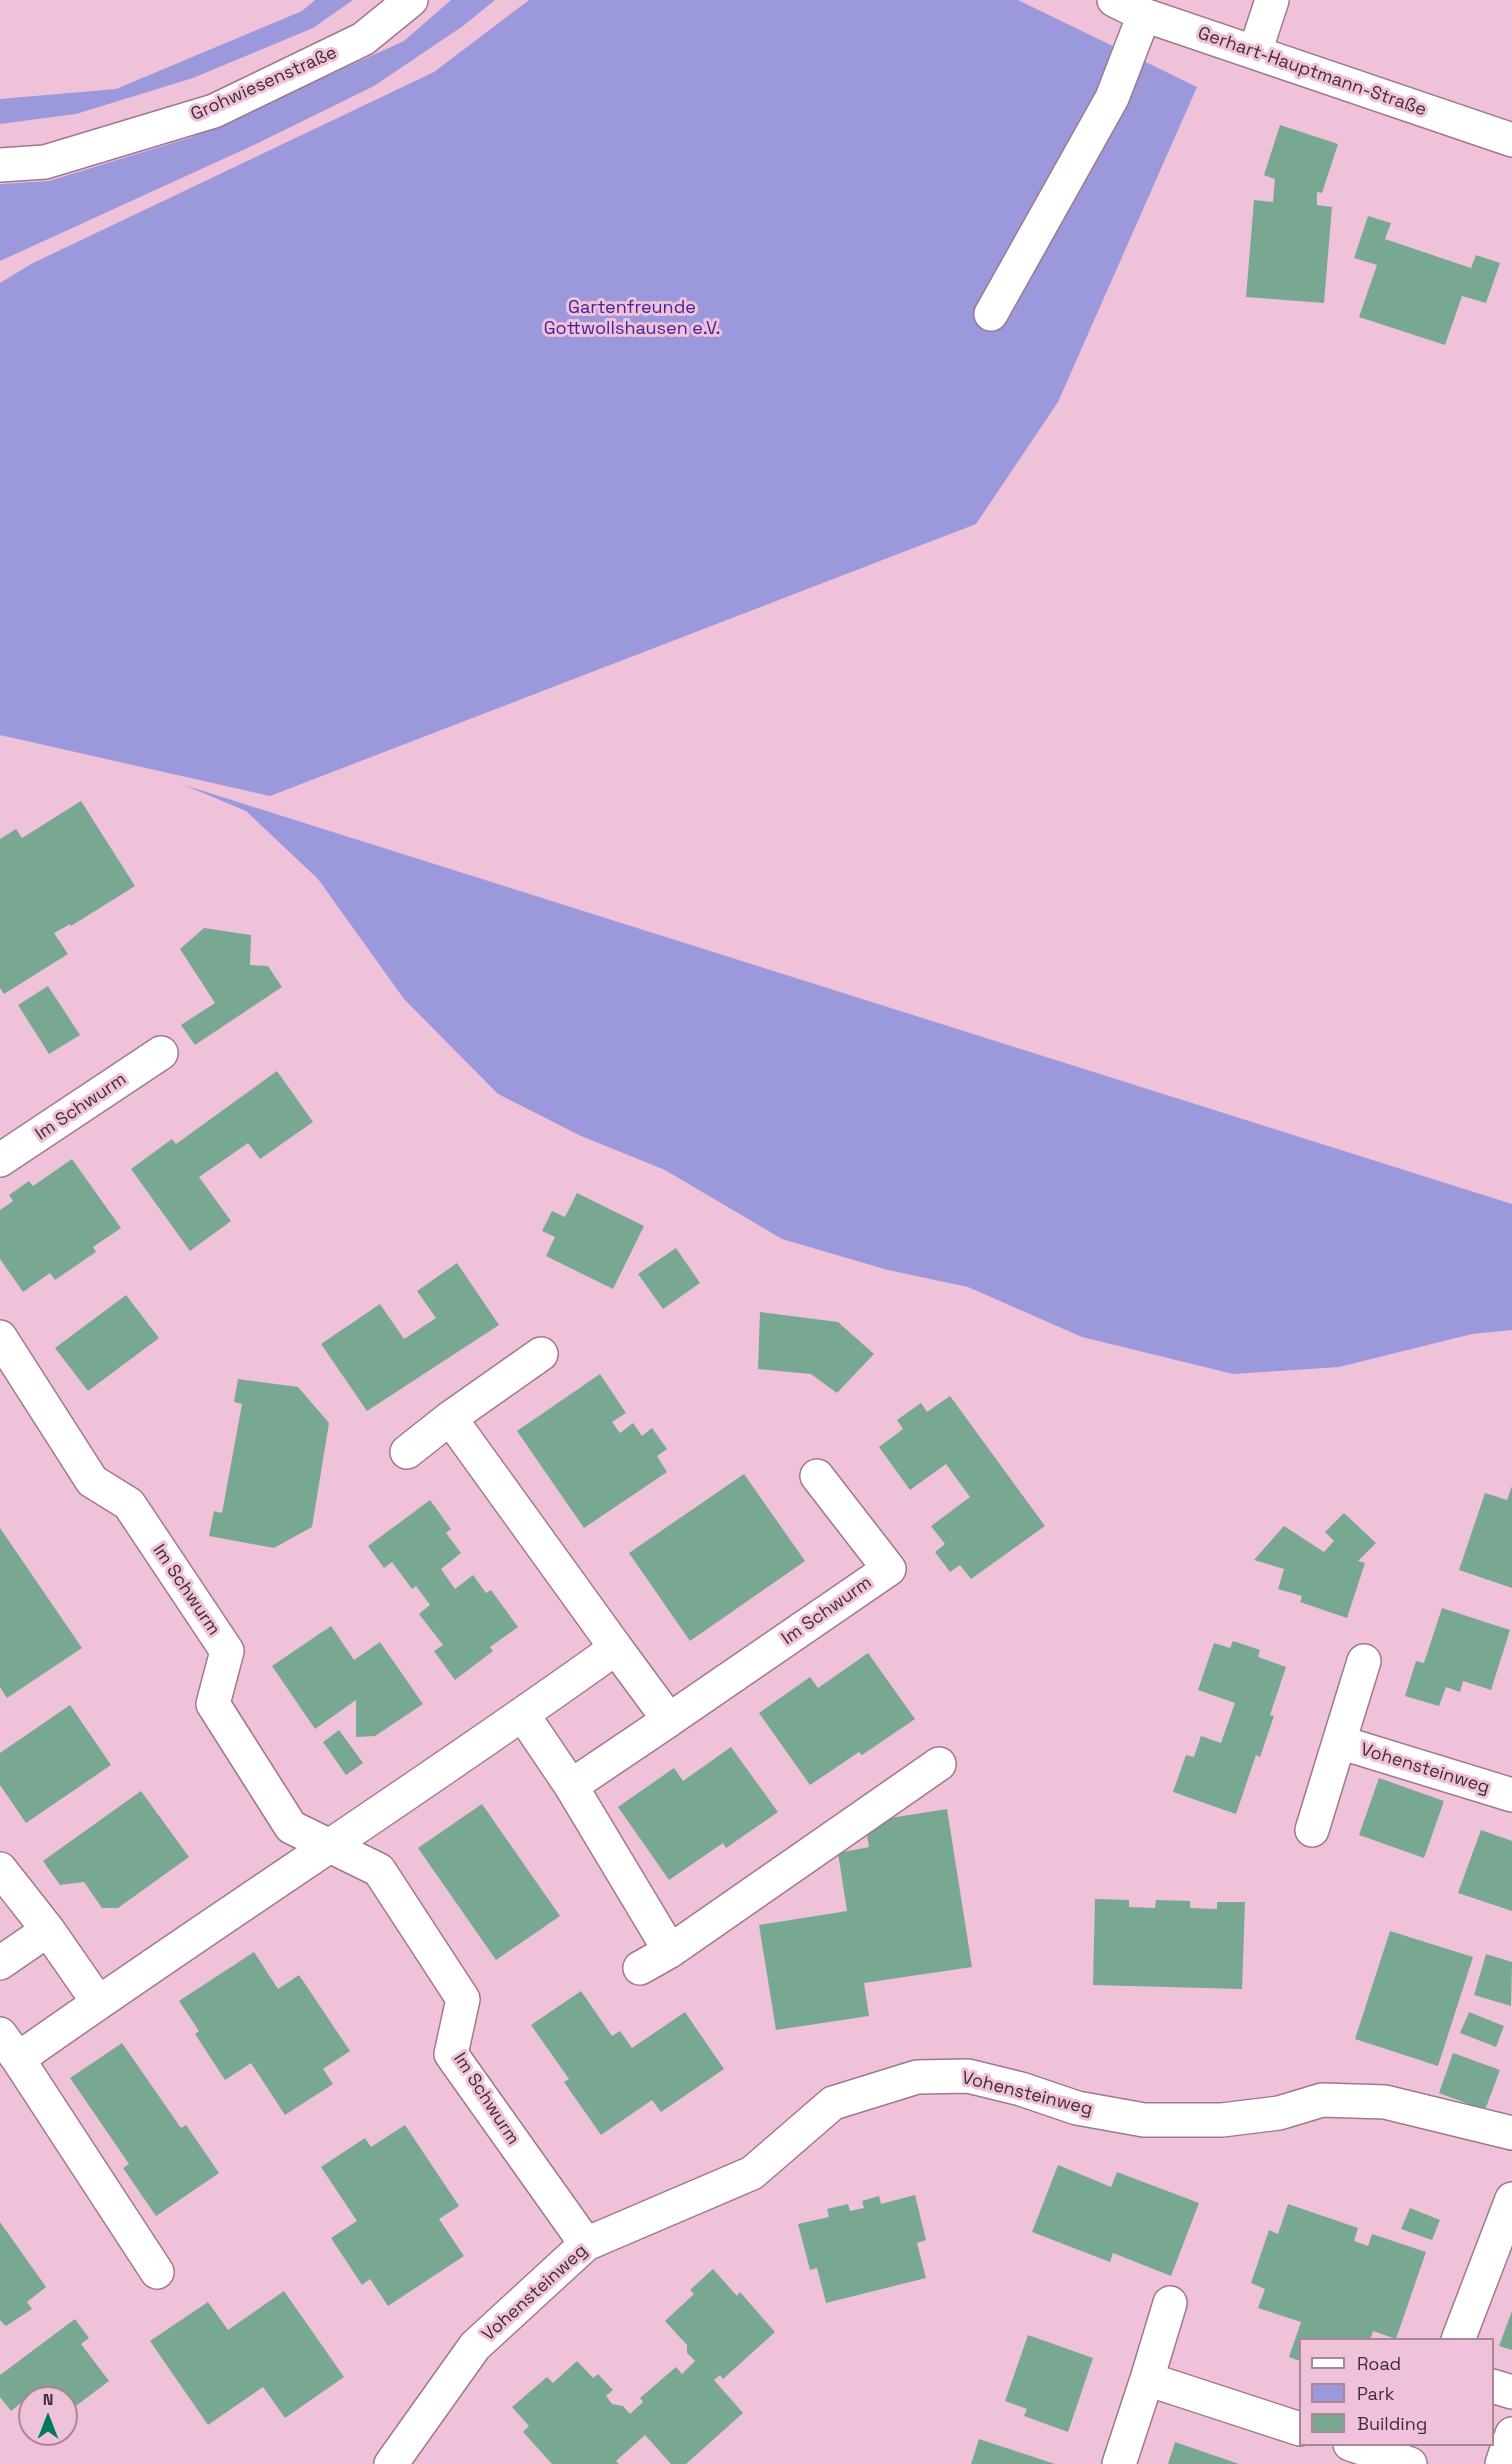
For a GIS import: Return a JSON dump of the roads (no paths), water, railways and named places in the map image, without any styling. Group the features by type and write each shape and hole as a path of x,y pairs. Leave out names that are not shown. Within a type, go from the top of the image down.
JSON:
{"street":[{"name":"Grohwiesenstraße","path":"0,165 45,162 214,111 363,39 411,0"},
{"name":"Gerhart-Hauptmann-Straße","path":"1114,0 1144,15 1512,140"},
{"path":"1255,52 1272,0"},
{"path":"991,314 1112,98 1144,15"},
{"name":"Im Schwurm","path":"0,1160 161,1053"},
{"name":"Im Schwurm","path":"0,1337 92,1481 129,1504 227,1651 213,1704 291,1827 379,1870 457,1989 463,2000 451,2054 586,2244"},
{"path":"407,1452 450,1418 540,1354"},
{"path":"450,1418 669,1720"},
{"name":"Im Schwurm","path":"571,1786 888,1569 817,1476"},
{"path":"157,2272 9,2046 98,2002 523,1715 616,1648"},
{"name":"Vohensteinweg","path":"1312,1830 1364,1661"},
{"path":"523,1715 571,1786 670,1951"},
{"name":"Vohensteinweg","path":"1339,1742 1512,1795"},
{"path":"640,1968 670,1951 939,1764"},
{"path":"0,1869 48,1930 98,2002"},
{"path":"0,1963 48,1930"},
{"name":"Vohensteinweg","path":"391,2464 475,2346 586,2244 752,2173 833,2103 917,2077 968,2076 1021,2089 1077,2108 1144,2120 1222,2120 1279,2114 1322,2100 1385,2102 1512,2133"},
{"path":"1459,2338 1512,2199"},
{"path":"1119,2464 1170,2303"},
{"path":"1147,2379 1299,2428"},
{"path":"1494,2387 1512,2392"},
{"path":"1503,2464 1512,2434"},
{"path":"1353,2446 1410,2464"},
{"path":"1415,2464 1421,2446"}],"park label":[{"name":"Gartenfreunde Gottwollshausen e.V.","path":"632,318"}]}
